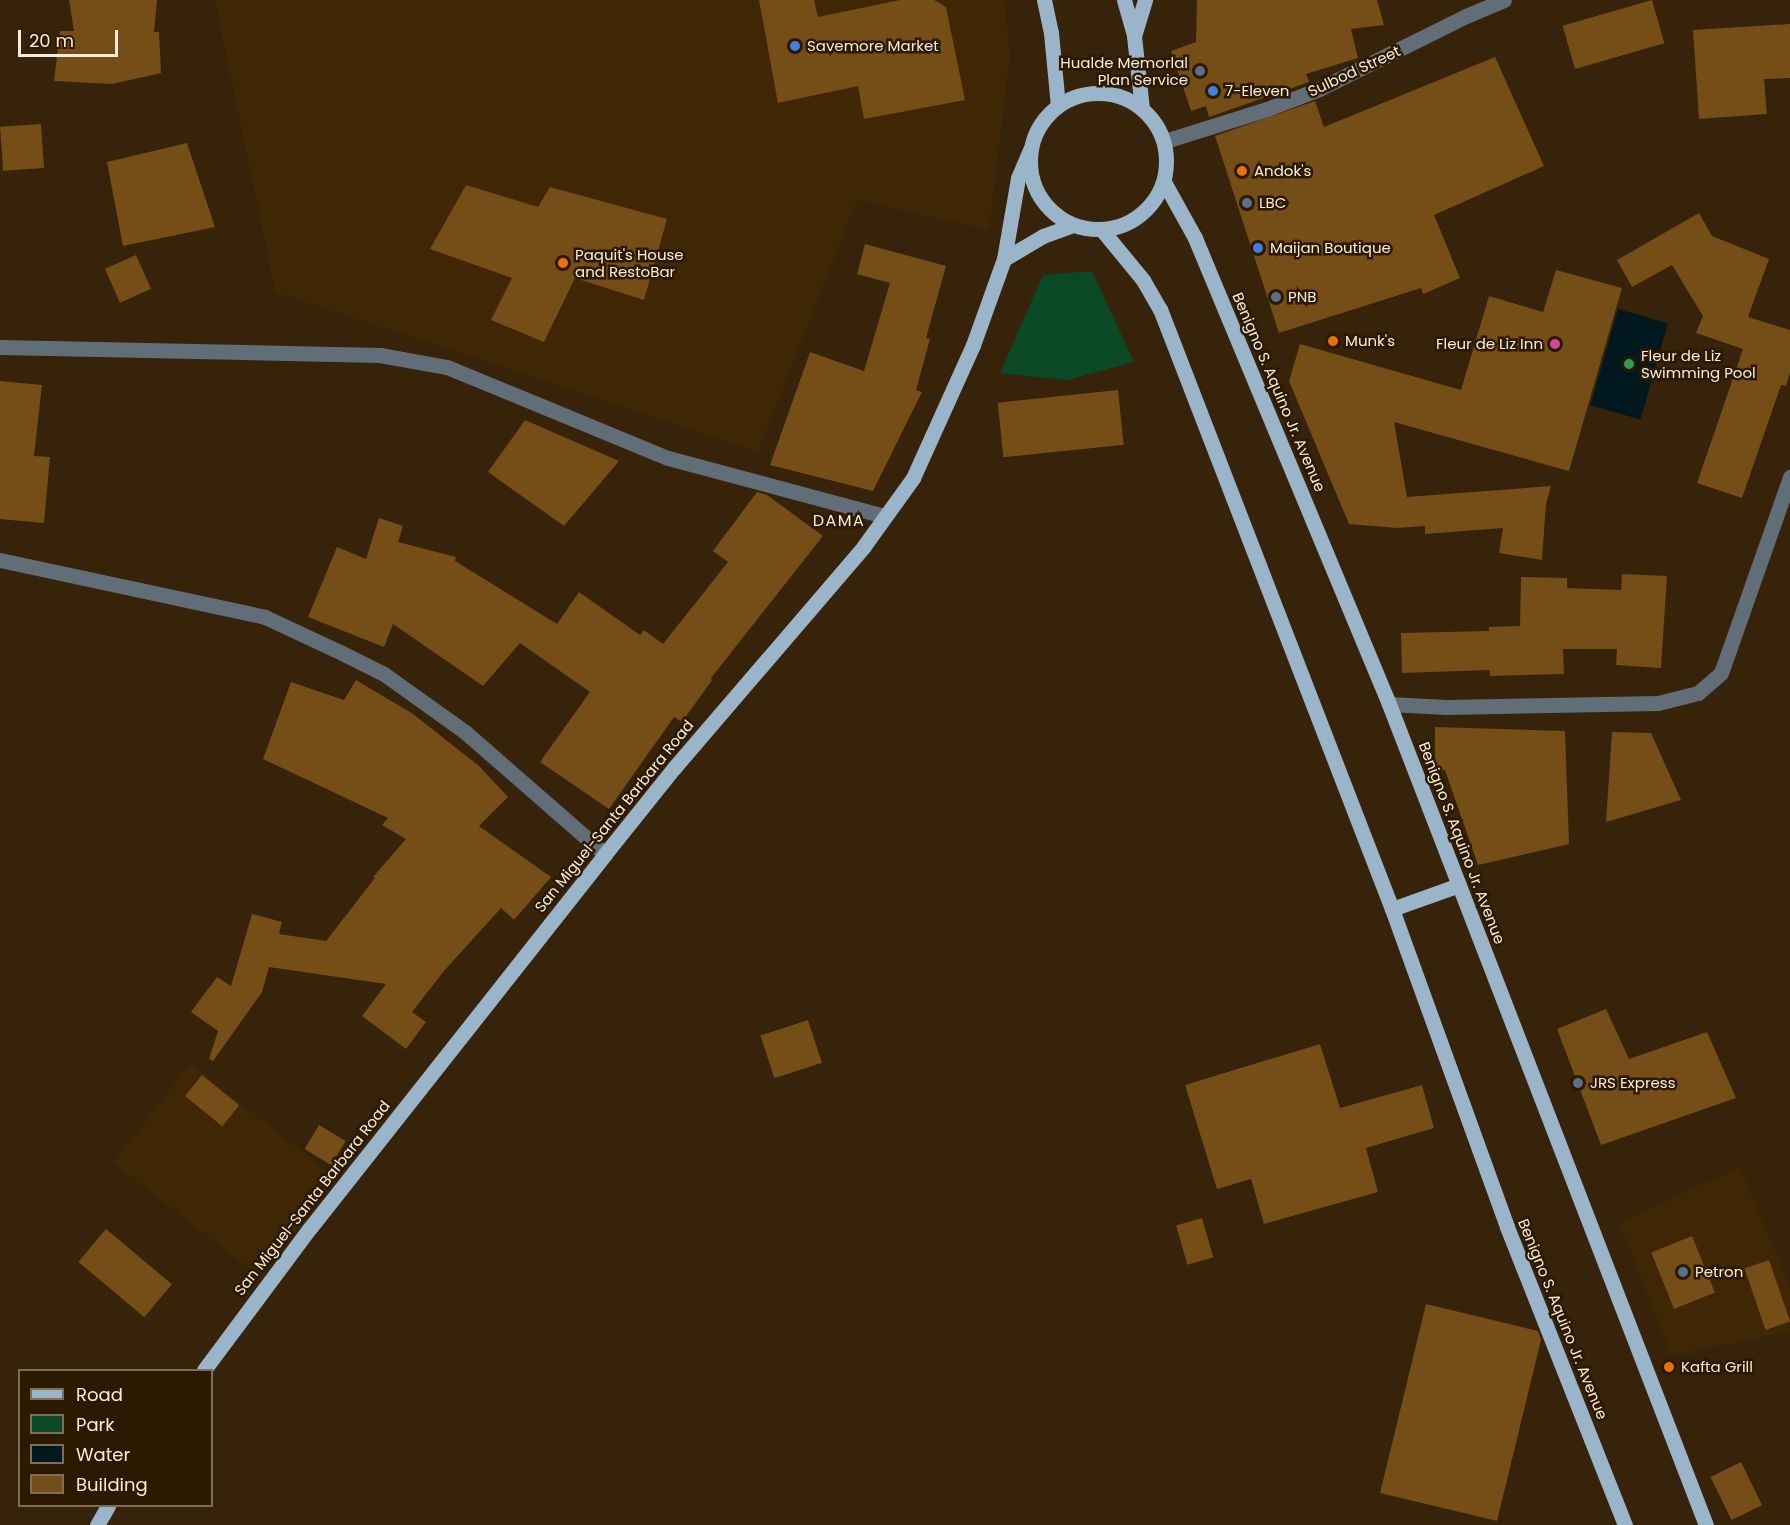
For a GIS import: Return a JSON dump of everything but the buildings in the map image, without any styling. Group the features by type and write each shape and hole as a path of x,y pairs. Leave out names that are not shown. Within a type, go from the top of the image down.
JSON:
{"main road":[{"path":"1044,0 1052,33 1058,105"},
{"path":"1124,0 1134,36 1142,108"},
{"path":"1134,36 1145,0"},
{"path":"1101,92 1122,97 1142,108 1156,123 1165,141 1167,162 1164,182 1150,206 1128,223 1102,230 1073,225 1053,213 1038,195 1030,173 1030,150 1035,132 1058,105 1078,95 1101,92"},
{"name":"San Miguel-Santa Barbara Road","path":"205,1369 310,1228 605,854 674,768 864,546 913,478 973,345 1004,259 1018,178 1030,150"},
{"name":"Benigno S. Aquino Jr. Avenue","path":"1164,182 1195,238 1389,704 1706,1525"},
{"path":"1004,259 1043,236 1073,225"},
{"name":"Benigno S. Aquino Jr. Avenue","path":"1102,230 1143,280 1160,309 1392,909 1507,1227 1625,1525"},
{"path":"1392,909 1459,885"},
{"path":"97,1525 107,1507"}],"street":[{"name":"Sulbod Street","path":"1165,141 1267,110 1319,89 1466,16 1504,0"},
{"path":"0,347 380,355 447,366 668,458 885,516"},
{"path":"1389,704 1446,707 1658,703 1698,693 1721,673 1784,516 1790,477"},
{"path":"0,560 264,617 342,653 384,674 465,732 605,854"}],"shaded area":[{"path":"215,0 1005,0 1010,57 989,230 857,200 758,452 275,292"},
{"path":"190,1064 337,1179 260,1277 113,1163"},
{"path":"1740,1167 1790,1286 1790,1332 1671,1355 1619,1222"}],"green space":[{"path":"1092,271 1134,362 1067,380 1000,373 1043,275"}],"water":[{"name":"Fleur de Liz Swimming Pool","path":"1618,309 1668,323 1640,419 1590,405"}],"place":[{"name":"Savemore Market","path":"795,46"},
{"name":"Hualde Memorlal Plan Service","path":"1200,71"},
{"name":"7-Eleven","path":"1213,91"},
{"name":"Andok's","path":"1242,171"},
{"name":"LBC","path":"1247,203"},
{"name":"Maijan Boutique","path":"1258,248"},
{"name":"Paquit's House and RestoBar","path":"563,263"},
{"name":"PNB","path":"1276,297"},
{"name":"Munk's","path":"1333,341"},
{"name":"Fleur de Liz Inn","path":"1555,344"},
{"name":"Fleur de Liz Swimming Pool","path":"1629,364"},
{"name":"JRS Express","path":"1578,1083"},
{"name":"Petron","path":"1683,1272"},
{"name":"Kafta Grill","path":"1669,1367"}],"district":[{"name":"DAMA","path":"839,521"}]}
